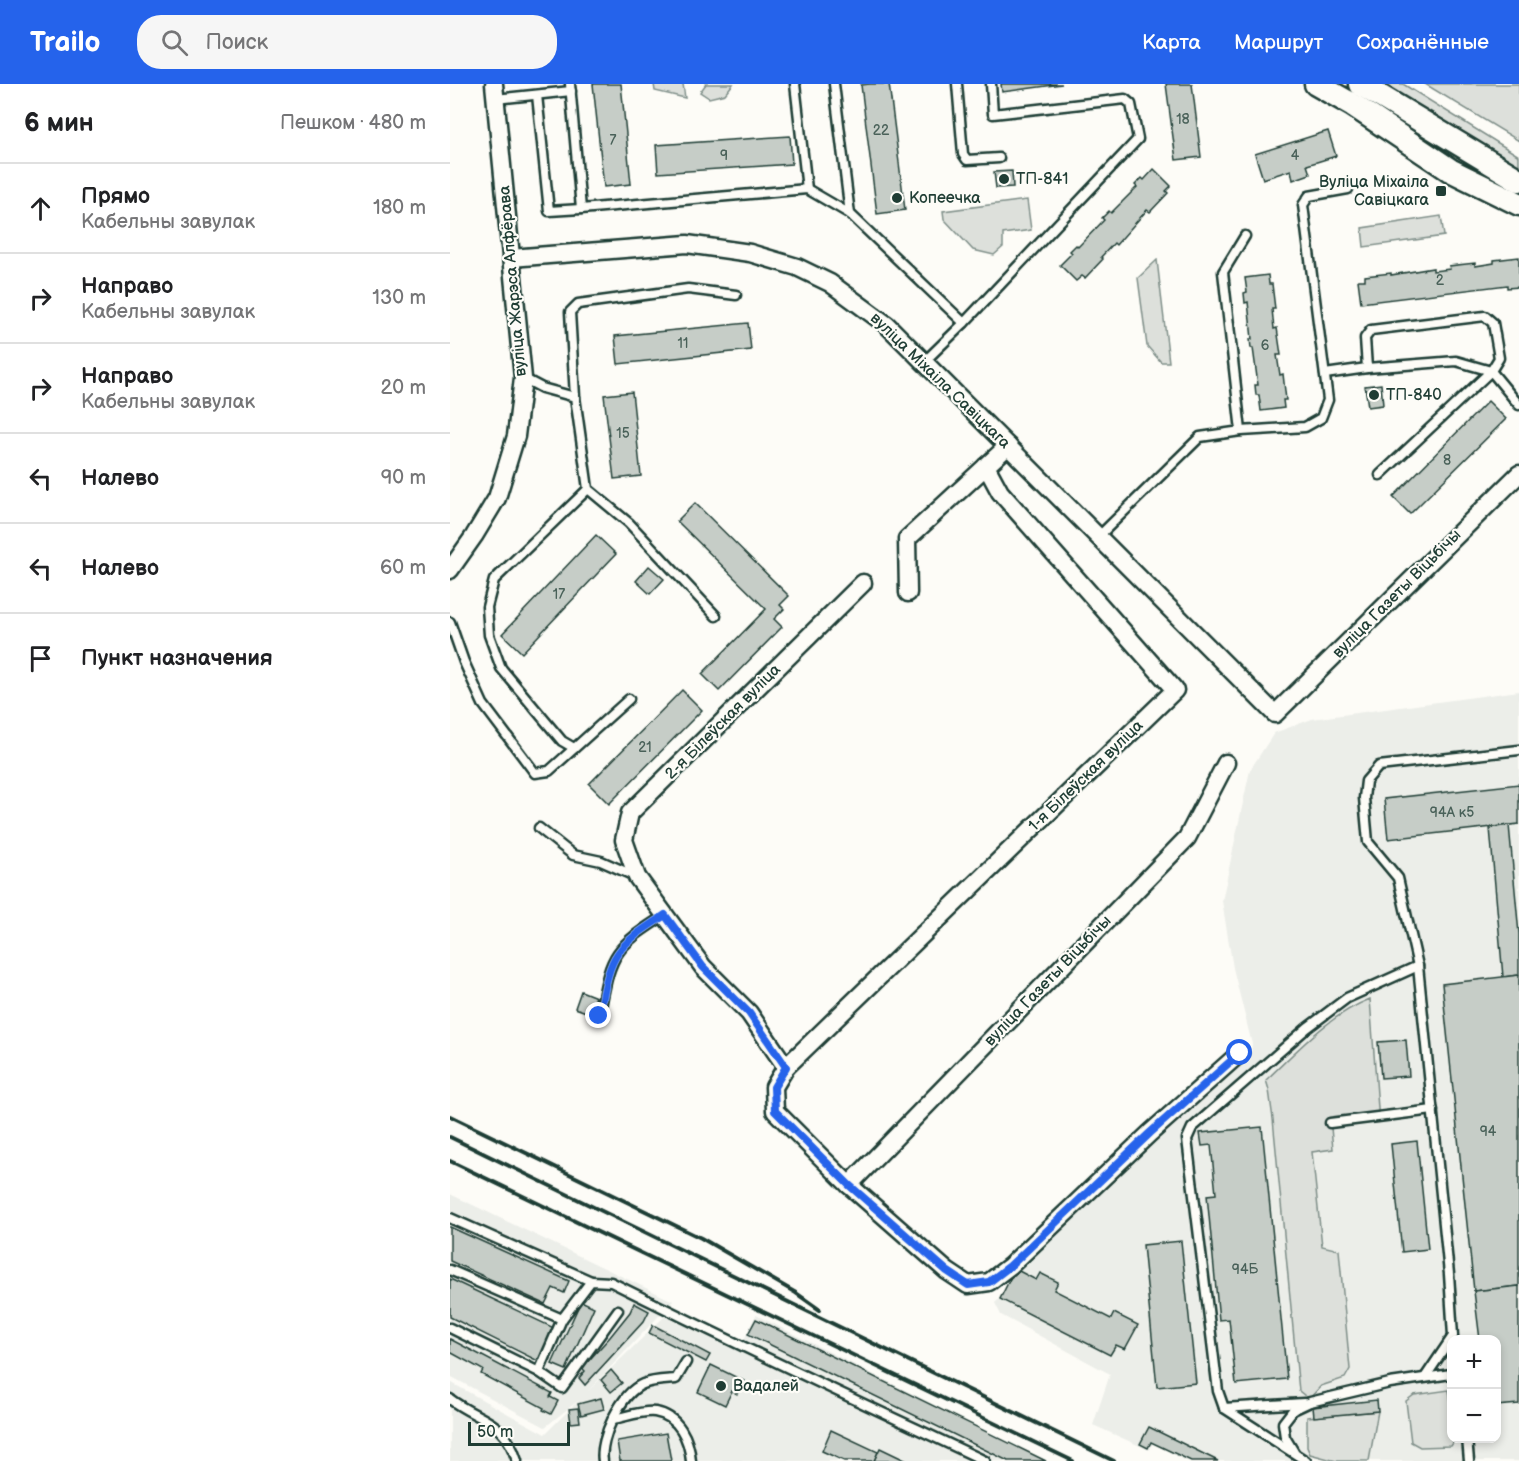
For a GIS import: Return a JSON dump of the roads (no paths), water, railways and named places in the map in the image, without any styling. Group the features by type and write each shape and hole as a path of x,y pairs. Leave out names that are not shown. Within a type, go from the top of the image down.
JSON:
{"main road":[{"path":"1316,84 1353,105 1450,170 1519,204"},
{"path":"1360,84 1519,180"}],"street":[{"name":"вуліца Жарэса Алфёрава","path":"450,570 497,498 516,436 523,378 494,92"},
{"name":"вуліца Міхаіла Савіцкага","path":"511,258 687,244 750,253 797,267 830,283 887,325 1275,714"},
{"path":"908,593 907,538 1008,446"},
{"name":"1-я Білеўская вуліца","path":"786,1067 1175,690 1000,492 986,466"},
{"name":"вуліца Газеты Віцьбічы","path":"1275,714 1519,474"},
{"name":"2-я Білеўская вуліца","path":"786,1067 749,1013 703,967 637,877 624,840 630,813 862,583"},
{"name":"вуліца Газеты Віцьбічы","path":"849,1185 1187,838 1226,763"},
{"path":"786,1067 774,1087 775,1111 849,1185 947,1271 968,1285 989,1282 1010,1266 1150,1133 1240,1053"}],"lane":[{"path":"795,84 807,189"},
{"path":"834,84 850,214"},
{"path":"957,84 963,154 967,160 999,158"},
{"path":"924,362 964,323 1138,139 1131,104 1125,99 993,114 991,84"},
{"path":"494,92 537,95 570,88 581,209"},
{"path":"537,95 549,211 807,189 850,214 964,323"},
{"path":"1098,537 1200,437 1241,431 1305,427 1321,418 1328,400 1326,374 1303,205 1309,196 1348,189"},
{"path":"1241,431 1223,272 1245,236"},
{"path":"716,616 629,524 588,489 575,397 570,312 578,304 688,289 736,295"},
{"path":"1367,368 1365,338 1371,330 1485,316 1493,323 1499,358 1491,370 1380,475"},
{"path":"1326,374 1367,368 1456,361 1491,370 1519,405"},
{"path":"523,378 542,388 575,397"},
{"path":"574,748 562,741 501,668 489,635 487,607 494,580 588,489"},
{"path":"450,622 464,662 483,704 534,773 549,771 629,699"},
{"path":"1453,1335 1447,1247 1418,966 1398,878 1368,842 1364,798 1366,781 1379,766 1519,750"},
{"path":"539,828 573,855 601,861 637,877"},
{"path":"599,1016 617,954 628,942 665,915"},
{"path":"1306,1461 1224,1408 1218,1391 1187,1139 1192,1128 1306,1028 1347,998 1418,966"},
{"path":"1330,1123 1433,1110"},
{"path":"450,1218 591,1281 611,1282 734,1344 784,1365 985,1461"},
{"path":"450,1270 562,1319"},
{"path":"539,1372 562,1319 591,1281"},
{"path":"450,1328 539,1372 562,1388 618,1310"},
{"path":"1426,1377 1447,1347"},
{"path":"603,1461 601,1450 606,1430 628,1396 641,1385 659,1380 676,1379 686,1362"},
{"path":"1224,1408 1310,1402 1447,1374"},
{"path":"450,1400 461,1408 484,1418 501,1431 513,1449 517,1461"},
{"path":"1296,1454 1285,1437 1283,1424 1293,1410 1310,1402"},
{"path":"613,1419 654,1412 671,1419 682,1430 690,1448 691,1461"},
{"path":"1467,1443 1469,1461"}],"railway":[{"path":"450,1116 701,1238 796,1293 820,1310"},
{"path":"450,1137 1114,1461"},
{"path":"450,1161 1073,1461"}],"place":[{"name":"ТП-841","path":"1004,179"},
{"name":"Вуліца Міхаіла Савіцкага","path":"1441,191"},
{"name":"Копеечка","path":"897,198"},
{"name":"ТП-840","path":"1374,395"},
{"name":"Вадалей","path":"721,1386"}]}
